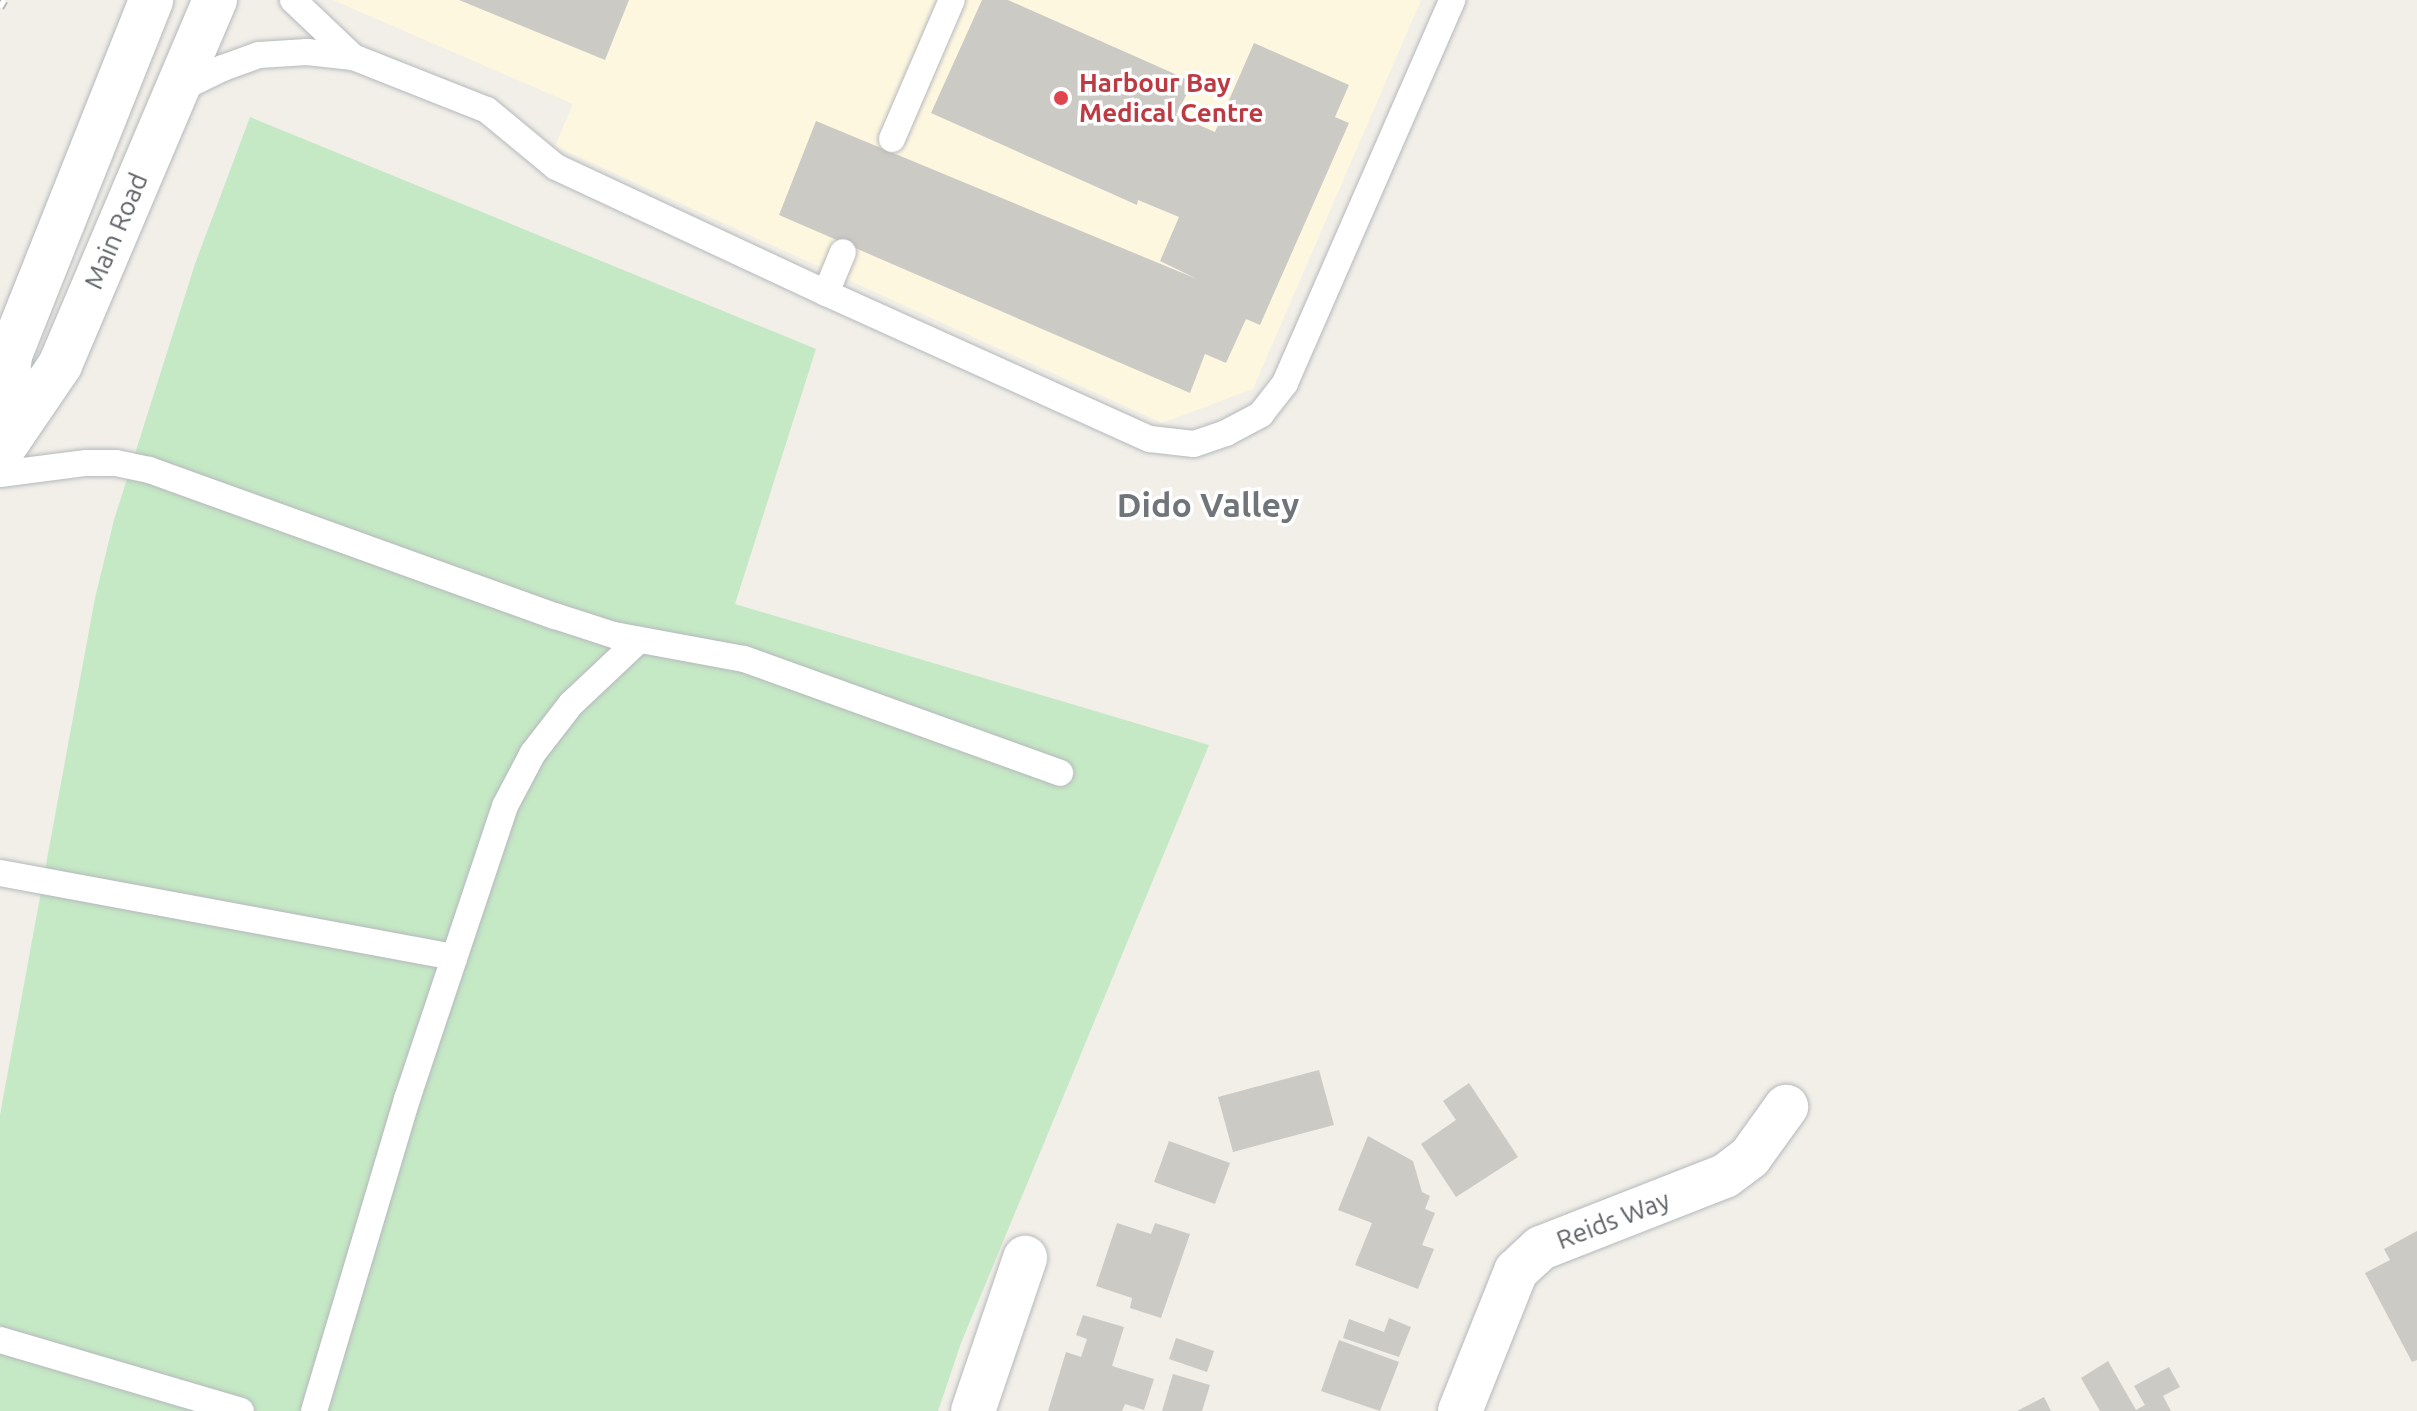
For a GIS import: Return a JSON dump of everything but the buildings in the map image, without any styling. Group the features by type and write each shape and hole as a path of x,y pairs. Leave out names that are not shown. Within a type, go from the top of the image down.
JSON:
{"main road":[{"name":"Main Road","path":"0,454 10,355 151,0"},
{"name":"Main Road","path":"0,454 60,365 215,0"},
{"name":"Reids Way","path":"1460,1411 1516,1271 1541,1248 1568,1235 1725,1176 1750,1157 1786,1107"},
{"path":"973,1411 1025,1258"}],"lane":[{"path":"293,0 353,57"},
{"path":"892,139 952,0"},
{"path":"170,103 190,84 259,55 307,52 353,57 487,110 556,167 826,293 1150,439 1194,444 1226,433 1261,414 1285,383 1452,0"},
{"path":"826,293 843,252"},
{"path":"0,474 86,463 116,463 149,470 555,616 639,640 744,659 1060,773"},
{"path":"314,1411 454,957 505,806 533,753 571,704 639,640"},
{"path":"0,873 454,957"},
{"path":"0,1340 241,1411"}],"shaded area":[{"path":"333,0 1421,0 1253,389 1162,423 555,146 573,104"}],"green space":[{"path":"250,117 816,349 735,604 1209,745 961,1343 938,1411 0,1411 0,1115 95,598 114,520 195,264"}],"railway":[{"path":"0,7 4,0"}],"place":[{"name":"Harbour Bay Medical Centre","path":"1061,98"}],"district":[{"name":"Dido Valley","path":"1208,505"}]}
